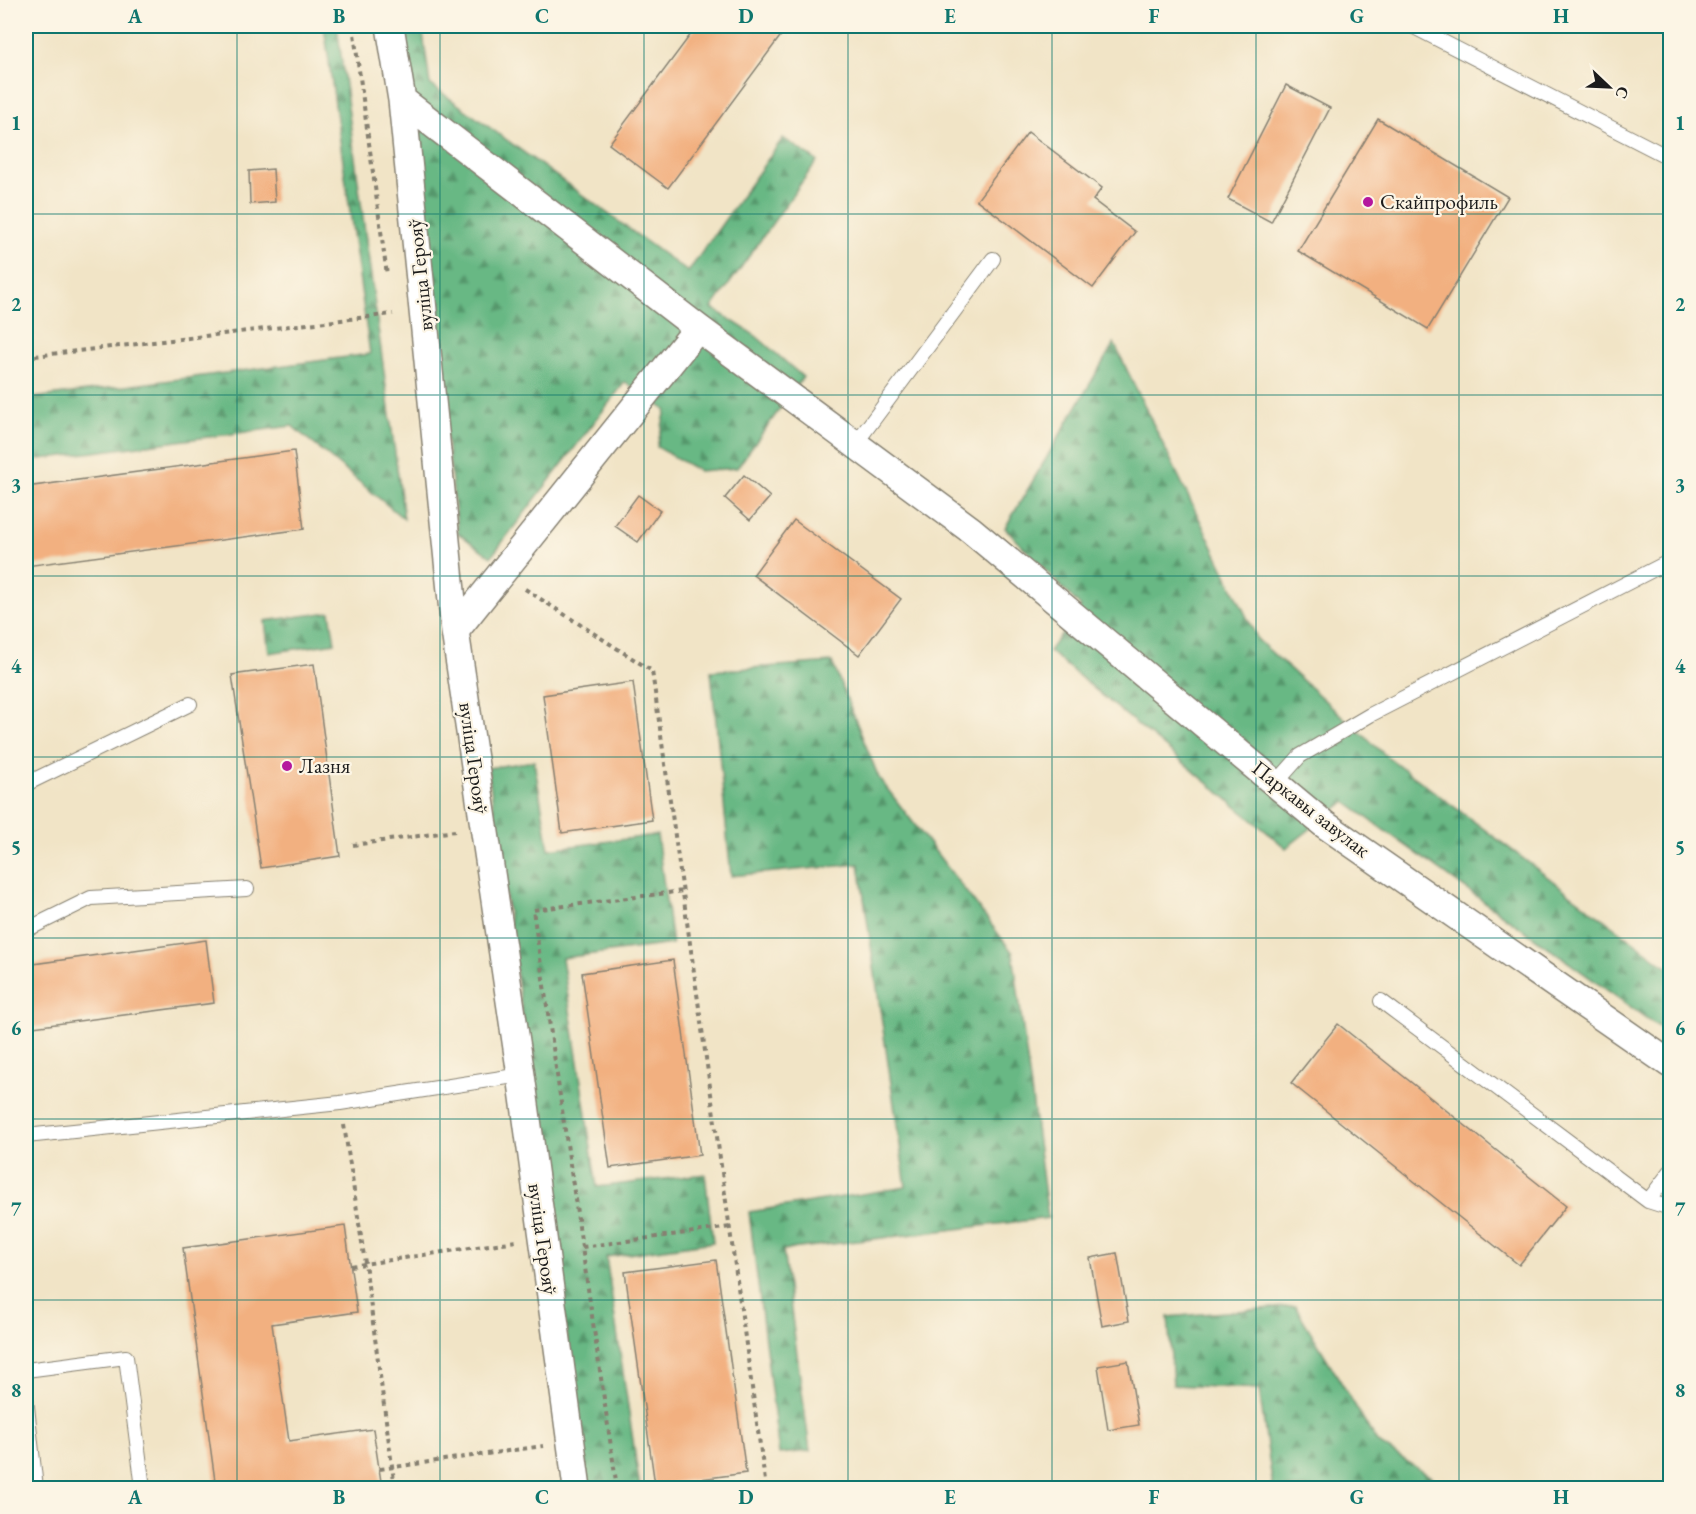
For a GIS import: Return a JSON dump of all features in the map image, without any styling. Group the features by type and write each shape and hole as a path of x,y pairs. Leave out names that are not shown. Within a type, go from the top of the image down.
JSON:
{"street":[{"name":"вуліца Герояў","path":"390,26 402,100 456,631 521,1075 577,1488"},
{"name":"Паркавы завулак","path":"402,100 699,328 971,530 1324,824 1671,1064"},
{"path":"456,631 500,573 699,328"}],"lane":[{"path":"1412,26 1671,158"},
{"path":"855,443 993,259"},
{"path":"1276,783 1300,756 1370,715 1671,561"},
{"path":"26,784 190,704"},
{"path":"26,930 91,898 247,889"},
{"path":"1381,1001 1648,1201 1671,1208"},
{"path":"26,1136 340,1103 521,1075"},
{"path":"1648,1201 1671,1172"},
{"path":"26,1370 126,1358 143,1488"},
{"path":"26,1398 36,1488"}],"path":[{"path":"26,357 393,314"},
{"path":"500,573 652,671 766,1488"},
{"path":"353,845 465,829"},
{"path":"616,1488 533,910 683,891"},
{"path":"340,1103 366,1263 395,1488"},
{"path":"582,1248 731,1227"},
{"path":"351,1266 543,1237"},
{"path":"380,1469 570,1443"}],"green space":[{"path":"324,26 337,26 404,519 292,426 26,461 26,399 370,354"},
{"path":"398,26 422,26 430,84 688,272 783,138 817,161 712,308 756,336 803,377 737,468 699,471 657,447 666,410 625,382 491,557 458,533"},
{"path":"1114,343 1258,640 1384,754 1670,969 1670,1029 1667,1033 1345,802 1286,848 1049,651 1081,607 1005,528"},
{"path":"330,612 335,643 269,653 265,621"},
{"path":"832,662 879,778 1013,953 1048,1218 783,1250 810,1451 779,1454 749,1212 906,1187 859,864 731,876 711,671"},
{"path":"534,761 549,849 657,835 672,944 562,958 597,1187 705,1174 713,1242 606,1257 640,1488 588,1488 488,768"},
{"path":"1295,1306 1377,1442 1448,1488 1273,1488 1259,1389 1173,1385 1168,1317"}],"building":[{"path":"697,26 788,26 668,188 609,144"},
{"path":"1286,85 1330,108 1271,222 1228,199"},
{"path":"1378,119 1508,197 1428,329 1298,251"},
{"path":"1028,132 1102,188 1093,200 1135,232 1093,288 977,200"},
{"path":"273,169 275,202 250,204 249,171"},
{"path":"294,451 304,529 26,566 26,487"},
{"path":"744,475 770,497 750,520 725,498"},
{"path":"638,495 660,511 638,542 615,526"},
{"path":"794,520 901,599 859,655 753,575"},
{"name":"Лазня","path":"314,664 340,856 261,868 232,675"},
{"path":"633,682 652,820 562,833 543,695"},
{"path":"206,940 214,1003 26,1028 26,965"},
{"path":"673,960 700,1155 610,1168 582,973"},
{"path":"1338,1024 1566,1206 1519,1265 1291,1083"},
{"path":"345,1226 357,1312 272,1324 289,1441 373,1429 382,1488 216,1488 183,1248"},
{"path":"1117,1253 1129,1321 1102,1326 1090,1258"},
{"path":"716,1260 746,1473 655,1485 625,1272"},
{"path":"1128,1361 1139,1425 1108,1430 1098,1366"}],"place":[{"name":"Скайпрофиль","path":"1368,202"},
{"name":"Лазня","path":"287,766"}]}
